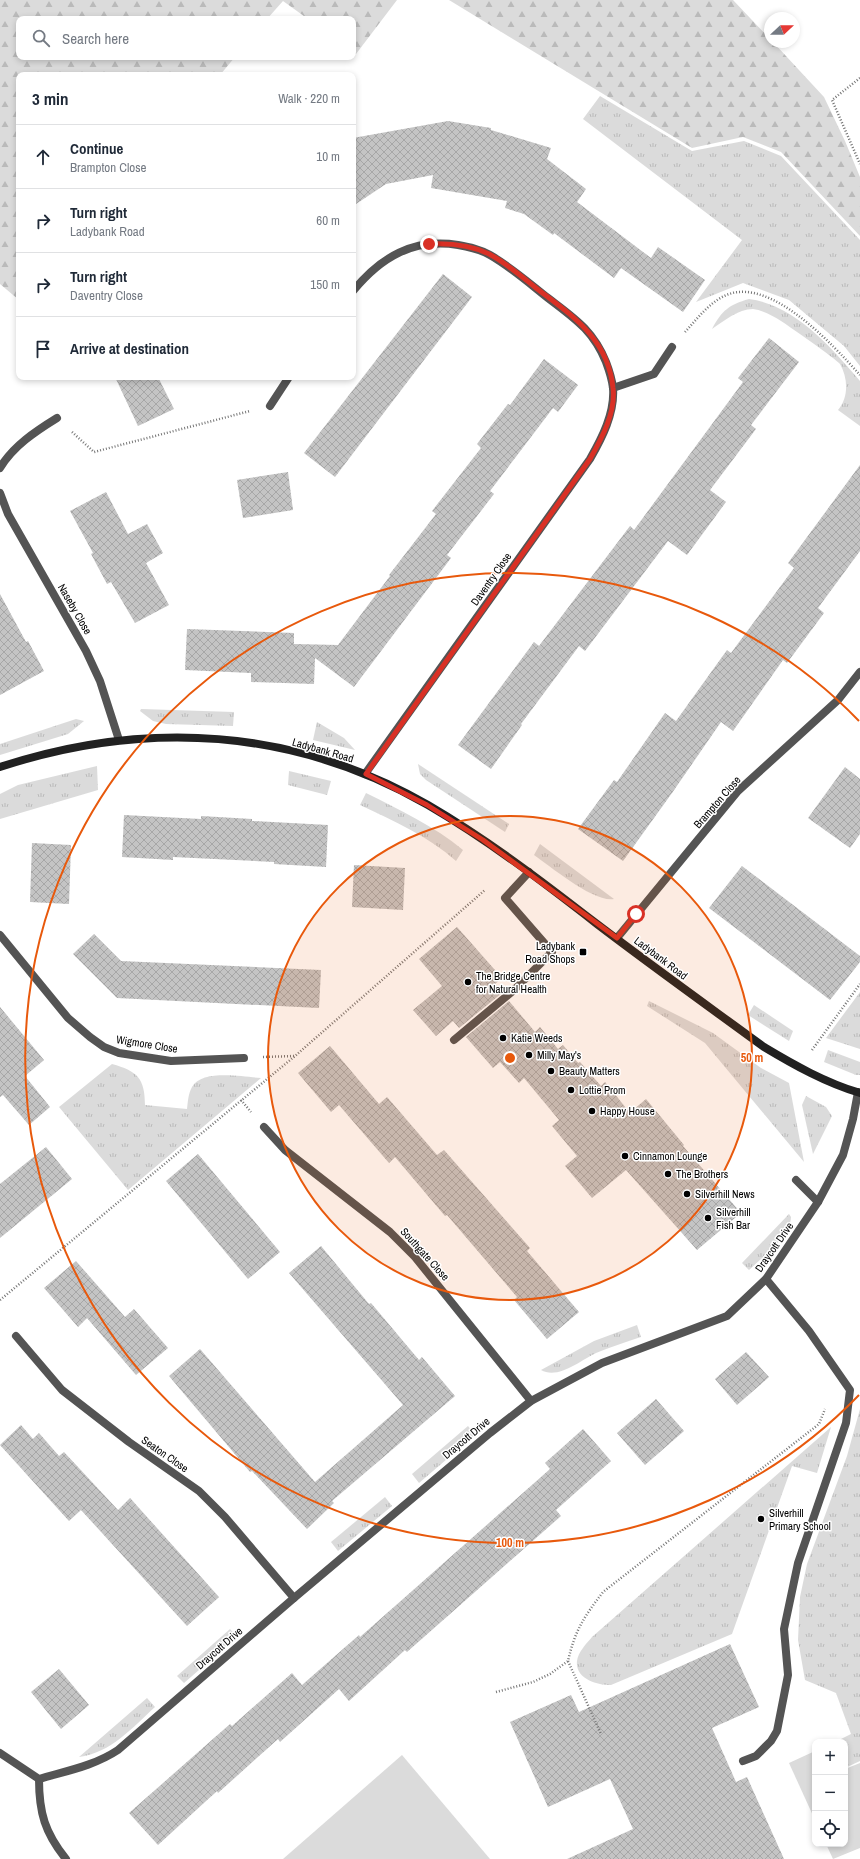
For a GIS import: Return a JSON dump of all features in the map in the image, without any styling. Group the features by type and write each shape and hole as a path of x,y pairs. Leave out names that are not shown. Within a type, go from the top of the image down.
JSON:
{"street":[{"name":"Daventry Close","path":"356,288 368,274 384,261 412,247 447,243 470,247 489,254 517,273 583,324 595,339 602,352 609,369 613,388 612,408 600,442 590,459 366,774"},
{"path":"613,388 654,374 672,347"},
{"path":"270,406 287,380"},
{"path":"0,468 6,458 32,434 57,418"},
{"name":"Naseby Close","path":"0,493 8,514 86,651 100,681 119,740"},
{"name":"Brampton Close","path":"617,938 738,791 838,700 860,672"},
{"name":"Ladybank Road","path":"0,767 69,748 119,740 185,737 250,743 301,752 366,774 427,805 483,840 764,1047 800,1068 830,1082 859,1092"},
{"path":"454,1040 514,990 552,952 505,898 528,872"},
{"name":"Wigmore Close","path":"0,934 68,1018 104,1047 120,1053 171,1061 244,1058"},
{"name":"Draycott Drive","path":"39,1779 97,1762 118,1750 294,1598 490,1433 531,1401 602,1363 727,1316 766,1279 818,1202 843,1155 859,1092"},
{"name":"Southgate Close","path":"264,1127 285,1150 390,1232 415,1257 531,1401"},
{"path":"796,1180 818,1202"},
{"path":"743,1761 756,1756 771,1741 777,1732 788,1675 784,1629 798,1563 846,1423 850,1390 809,1330 766,1279"},
{"name":"Seaton Close","path":"16,1336 62,1390 130,1442 198,1491 225,1517 294,1598"},
{"path":"0,1753 39,1779 39,1803 45,1826 54,1844 66,1859"}],"path":[{"path":"860,78 832,100 860,164"},
{"path":"672,347 708,306 727,295 736,292 748,292 768,298 797,314 840,353 860,375"},
{"path":"57,418 94,452 270,406"},
{"path":"0,1300 295,1056 486,890"},
{"path":"800,1068 860,984"},
{"path":"244,1058 295,1056"},
{"path":"601,1734 568,1661 572,1642 579,1625 603,1592 819,1424 838,1373"},
{"path":"496,1692 533,1682 550,1674 568,1661"}],"green space":[{"path":"0,0 397,0 356,54 356,16 304,16 283,1 270,16 16,16 16,60 232,60 222,72 16,72 16,297 0,284"},
{"path":"449,0 733,0 764,33 764,48 779,48 824,97 860,177 860,236 781,152 743,137 692,148"},
{"path":"600,96 692,151 744,141 781,156 860,240 860,366 844,346 789,300 743,283 696,302 742,240 583,119"},
{"path":"749,299 766,303 797,319 825,342 849,368 860,381 860,426 838,410 842,405 846,393 845,375 840,364 781,321 771,315 753,309 742,311 731,316 712,329 719,317 727,309"},
{"path":"141,709 234,712 233,726 166,724 153,721 140,711"},
{"path":"76,719 84,721 68,734 0,755 0,744"},
{"path":"317,722 344,738 355,750 313,740"},
{"path":"418,764 509,824 505,832 426,780 420,774"},
{"path":"97,766 98,790 0,819 0,794 18,785"},
{"path":"289,771 331,781 327,795 288,785"},
{"path":"366,793 416,819 452,841 463,850 456,861 434,844 398,823 360,805"},
{"path":"540,844 614,899 605,899 584,890 534,855"},
{"path":"860,992 860,1049 826,1038"},
{"path":"649,1001 713,1033 761,1068 789,1083 804,1162 705,1043 647,1006"},
{"path":"754,1005 793,1031 789,1041 748,1015"},
{"path":"828,1050 860,1062 860,1075 856,1075 824,1062"},
{"path":"112,1064 128,1070 138,1077 145,1096 145,1105 187,1109 192,1087 197,1081 204,1078 224,1075 261,1078 128,1190 59,1107"},
{"path":"806,1096 826,1107 832,1116 813,1154 802,1105"},
{"path":"789,1214 791,1217 789,1225 781,1239 749,1270 742,1263"},
{"path":"637,1325 641,1337 596,1353 562,1371 555,1373 541,1370 594,1341"},
{"path":"860,1409 860,1761 848,1767 848,1739 841,1739 851,1734 836,1693 805,1680 798,1640 800,1597 807,1564 847,1456"},
{"path":"468,1426 475,1435 419,1483 412,1474"},
{"path":"831,1427 817,1473 792,1466 732,1634 611,1685 600,1684 583,1677 577,1667 577,1661 579,1654 592,1637"},
{"path":"385,1497 392,1506 338,1551 331,1542"},
{"path":"230,1629 237,1637 184,1683 177,1676"},
{"path":"147,1698 155,1707 130,1731 111,1745 91,1755 79,1757"},
{"path":"812,1752 812,1813 789,1763"},
{"path":"402,1755 490,1859 283,1859"},
{"path":"860,1763 860,1848 833,1859 827,1847 848,1847 848,1768"}],"building":[{"path":"448,121 491,128 491,130 551,148 547,159 586,189 577,202 651,258 658,247 705,280 683,312 621,268 614,278 554,233 553,235 524,214 505,208 507,201 431,188 433,175 386,184 356,204 356,137"},
{"path":"443,274 472,297 335,477 304,453"},
{"path":"769,338 799,362 751,425 756,429 710,490 726,502 687,555 668,541 585,651 579,646 521,724 522,725 491,769 458,745 534,642 539,646 630,526 634,530 743,382 738,378"},
{"path":"544,359 578,385 558,412 553,408 490,491 494,494 447,555 451,558 354,687 315,658 314,684 251,682 251,673 185,670 187,629 294,633 294,644 338,645 436,514 432,511 481,448 477,444 508,404 510,405"},
{"path":"116,380 160,380 174,409 138,426"},
{"path":"860,465 860,551 818,608 824,613 787,663 783,660 733,731 721,722 623,861 578,829 614,780 617,782 665,713 676,721 727,650 731,653 794,568 788,563"},
{"path":"288,472 293,510 243,518 237,480"},
{"path":"106,492 128,534 147,524 163,553 146,563 169,605 135,623 111,582 107,584 91,554 93,553 70,511"},
{"path":"0,594 26,642 28,641 44,671 0,695"},
{"path":"845,767 860,779 860,834 850,848 808,818"},
{"path":"124,815 201,819 201,816 252,819 252,821 328,825 326,867 274,864 274,862 173,857 173,860 122,857"},
{"path":"32,843 71,845 69,904 30,902"},
{"path":"354,865 405,868 403,910 352,907"},
{"path":"742,866 860,956 860,962 830,1000 709,908"},
{"name":"The Bridge Centre for Natural Health","path":"457,927 502,978 495,984 502,993 459,1028 453,1021 436,1036 413,1010 442,986 419,959"},
{"path":"94,934 121,961 321,970 319,1008 117,998 73,954"},
{"path":"509,1001 535,1032 540,1027 558,1049 563,1045 578,1063 580,1062 601,1086 605,1082 630,1113 646,1099 684,1145 683,1146 741,1213 697,1250 626,1170 592,1198 565,1166 577,1156 552,1126 559,1120 524,1078 519,1083 500,1062 493,1068 466,1037"},
{"path":"0,1007 44,1060 25,1076 50,1107 29,1125 3,1095 0,1097"},
{"path":"330,1046 379,1104 387,1097 437,1155 444,1150 530,1248 527,1251 579,1312 547,1339 514,1300 517,1297 395,1157 389,1163 339,1105 331,1112 298,1073"},
{"path":"46,1147 72,1179 0,1238 0,1184"},
{"path":"198,1154 280,1252 248,1279 166,1181"},
{"path":"321,1246 369,1304 371,1303 419,1360 422,1357 455,1396 332,1501 334,1503 307,1529 252,1471 250,1472 169,1376 200,1349 315,1482 403,1405 289,1273"},
{"path":"76,1261 125,1317 134,1309 168,1348 136,1375 87,1318 78,1327 44,1288"},
{"path":"746,1352 769,1377 737,1405 715,1379"},
{"path":"656,1399 684,1431 645,1465 617,1433"},
{"path":"21,1425 33,1439 39,1433 59,1456 64,1452 118,1510 130,1498 219,1597 187,1626 81,1510 69,1521 0,1445"},
{"path":"583,1429 611,1461 556,1510 561,1516 407,1652 405,1650 349,1701 339,1689 280,1742 278,1739 218,1793 217,1791 158,1845 129,1813 230,1724 232,1726 292,1673 302,1685 359,1635 360,1637 550,1469 545,1463"},
{"path":"730,1644 759,1707 712,1728 736,1782 747,1777 784,1859 567,1859 633,1829 610,1779 548,1807 510,1722 571,1695 579,1712"},
{"path":"59,1669 89,1705 61,1729 31,1692"}],"place":[{"name":"Ladybank Road Shops","path":"583,952"},
{"name":"The Bridge Centre for Natural Health","path":"468,982"},
{"name":"Katie Weeds","path":"503,1038"},
{"name":"Milly May's","path":"529,1055"},
{"name":"Beauty Matters","path":"551,1071"},
{"name":"Lottie Prom","path":"571,1090"},
{"name":"Happy House","path":"592,1111"},
{"name":"Cinnamon Lounge","path":"625,1156"},
{"name":"The Brothers","path":"668,1174"},
{"name":"Silverhill News","path":"687,1194"},
{"name":"Silverhill Fish Bar","path":"708,1218"},
{"name":"Silverhill Primary School","path":"761,1519"}],"route":[{"path":"429,244 447,243 470,247 489,254 517,273 583,324 595,339 609,369 613,388 612,408 600,442 590,459 366,774 427,805 483,840 617,938 636,914"}]}
